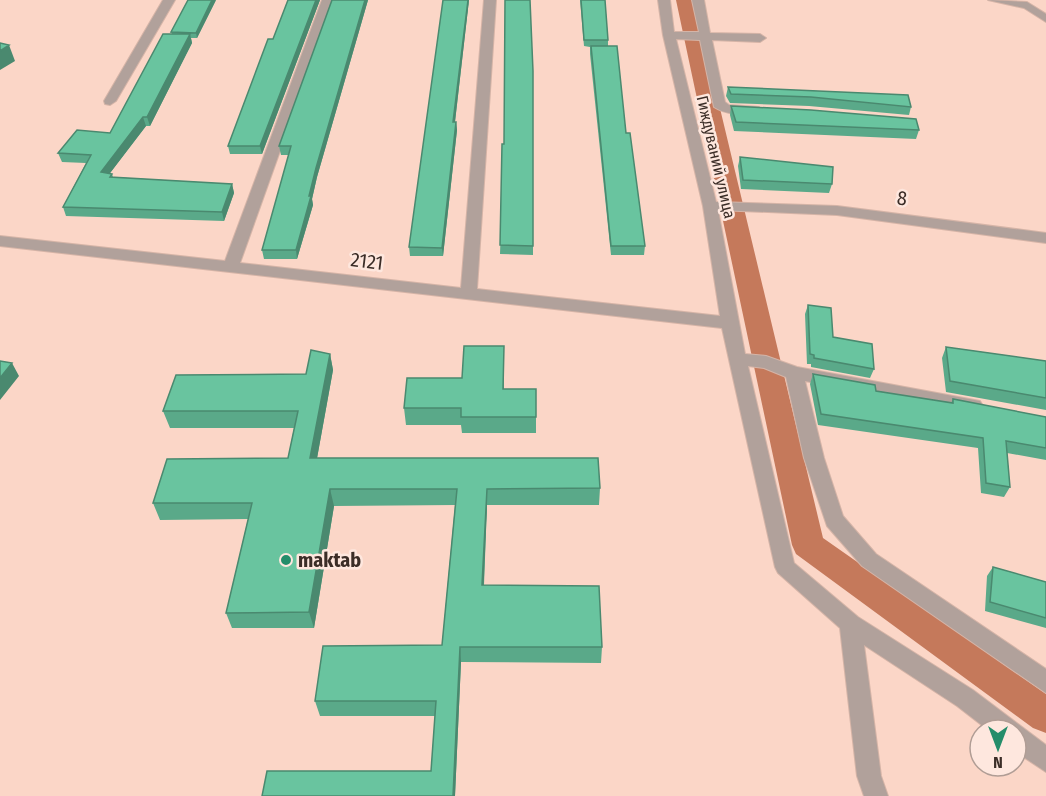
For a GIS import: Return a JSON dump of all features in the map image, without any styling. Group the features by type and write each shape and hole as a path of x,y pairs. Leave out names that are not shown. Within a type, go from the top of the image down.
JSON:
{"street":[{"path":"110,101 169,0"},
{"path":"231,266 328,0"},
{"path":"469,294 490,0"},
{"name":"Гиждуваний улица","path":"664,0 710,206 729,323 743,359 785,567 850,624 965,698 991,718"},
{"path":"698,0 700,35 719,105 726,109 773,111"},
{"path":"994,0 1027,5 1046,19"},
{"path":"671,35 760,38"},
{"name":"8","path":"710,206 752,204 878,216 1046,238"},
{"name":"2121","path":"1,241 729,323"},
{"path":"743,359 794,373 989,408"},
{"path":"794,373 814,458 834,520 869,560 1046,682"},
{"path":"850,624 869,776 876,796"},
{"path":"1028,746 1046,760"}],"building":[{"path":"188,0 212,0 196,33 171,32"},
{"path":"288,0 316,0 260,146 228,146 268,39 273,39"},
{"path":"332,0 365,0 316,168 296,250 262,250 291,146 279,146"},
{"path":"443,0 468,0 453,122 456,122 442,248 409,247"},
{"path":"505,0 530,0 533,71 533,246 500,245 502,144 504,144"},
{"path":"581,0 605,0 608,40 584,40"},
{"path":"163,34 190,34 147,117 143,117 101,172 112,174 110,177 232,184 222,212 63,207 91,155 58,153 77,130 110,133"},
{"path":"0,43 9,45 0,51"},
{"path":"591,46 617,46 626,133 630,133 645,246 611,246"},
{"path":"728,87 908,95 911,107 811,97 731,94"},
{"path":"731,106 916,119 919,130 736,122"},
{"path":"740,157 833,167 832,184 743,180"},
{"path":"808,305 831,308 833,337 872,344 874,369 814,358 814,355 810,354"},
{"path":"464,346 504,346 503,389 536,389 536,417 461,417 461,408 404,408 407,378 462,378"},
{"path":"946,347 1046,361 1046,398 950,381"},
{"name":"maktab","path":"311,350 330,354 310,458 598,458 600,488 487,489 482,585 599,586 602,647 460,647 453,796 262,796 267,771 431,771 436,701 315,701 323,646 442,645 457,489 330,489 309,612 226,613 252,503 153,503 167,459 288,458 298,411 163,411 176,375 306,374"},
{"path":"0,361 12,363 0,378"},
{"path":"813,374 875,385 876,391 953,403 953,399 1046,417 1046,448 1006,441 1010,487 986,483 983,438 821,414"},
{"path":"993,567 1046,582 1046,618 990,602"}],"waterway":[{"path":"685,0 808,545 1046,716"}],"place":[{"name":"maktab","path":"286,560"}]}
